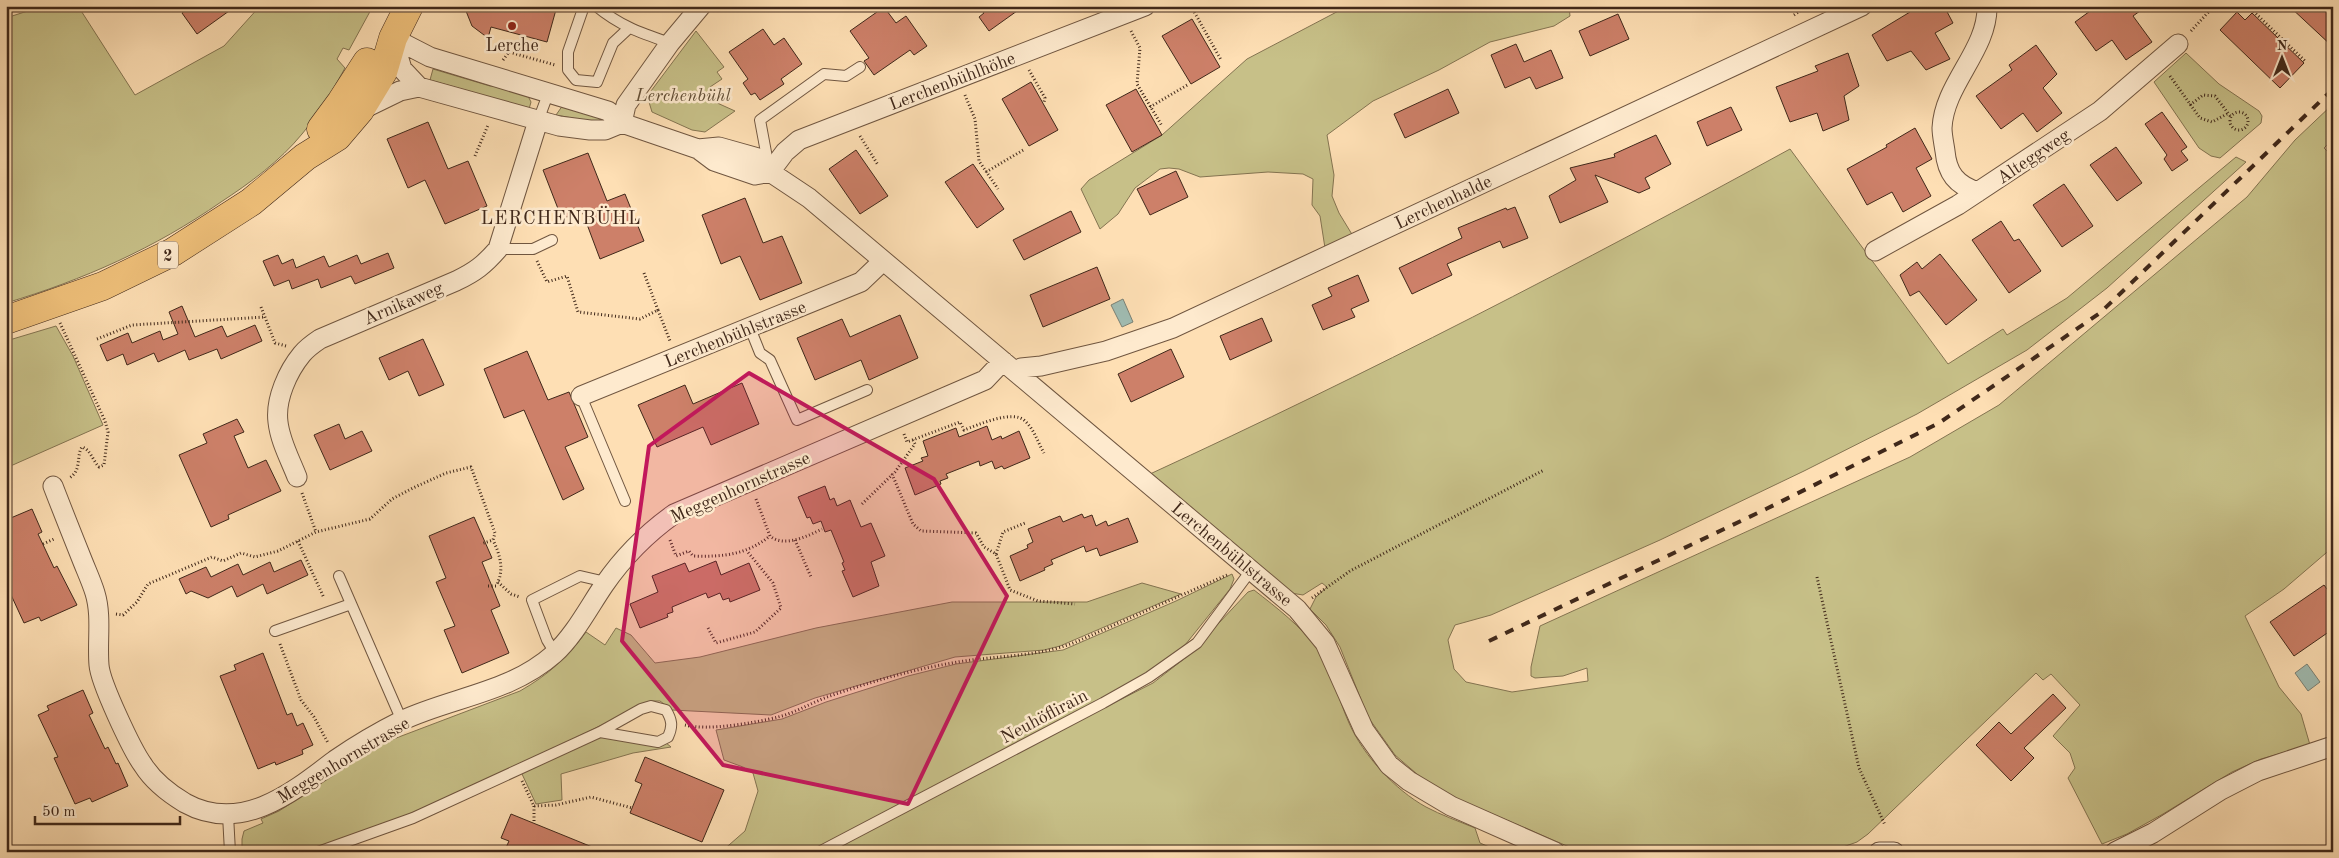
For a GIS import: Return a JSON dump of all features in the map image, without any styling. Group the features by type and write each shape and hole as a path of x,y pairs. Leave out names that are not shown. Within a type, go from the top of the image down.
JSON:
{"main road":[{"name":"2","path":"6,320 104,286 173,252 251,202 305,157 314,139 368,61 393,38 408,6"},
{"path":"305,157 337,137 360,110 383,72 393,38"}],"street":[{"path":"622,123 626,105 670,43 701,6"},
{"name":"Lerchenbühlhöhe","path":"770,172 785,152 799,140 1145,6"},
{"name":"Lerchenhalde","path":"1010,367 1041,366 1106,351 1173,328 1862,6"},
{"path":"1978,192 1964,188 1950,173 1945,156 1942,128 1949,99 1982,34 1987,17 1987,6"},
{"path":"393,38 402,69 420,87"},
{"path":"393,38 430,57 608,111 622,123 698,149 714,161 755,175 770,172"},
{"name":"Alteggweg","path":"1875,251 1978,192 2100,111 2178,44"},
{"path":"360,110 400,91 420,87 538,121 590,130 605,130 622,123"},
{"name":"Arnikaweg","path":"297,477 284,446 278,422 278,406 290,373 302,353 320,338 477,271 498,248 538,121"},
{"name":"Lerchenbühlstrasse","path":"770,172 809,198 1298,608 1325,643 1364,730 1389,765 1409,782 1451,806 1555,852"},
{"name":"Lerchenbühlstrasse","path":"581,396 861,282 883,261"},
{"name":"Meggenhornstrasse","path":"53,486 96,594 99,667 104,684 142,765 152,777 175,797 196,809 228,815 246,813 278,800 314,779 337,759 402,721 502,686 532,670 555,653 626,555 653,528 674,514 985,380 1010,367"},
{"path":"2115,852 2153,833 2221,790 2258,772 2333,746"},
{"path":"1879,852 1894,852"}],"lane":[{"path":"584,6 568,52 568,70 576,80 597,82 613,43 628,28"},
{"path":"596,6 628,28 670,43"},
{"path":"770,172 760,120 824,74 846,76 860,67"},
{"path":"538,121 548,94"},
{"path":"498,248 533,249 552,240"},
{"path":"750,328 760,353 770,360 798,420 866,390"},
{"path":"581,396 625,501"},
{"name":"Neuhöflirain","path":"819,852 1149,677 1197,643 1252,569"},
{"path":"339,576 402,721"},
{"path":"555,653 546,640 532,600 580,576 606,582"},
{"path":"275,632 351,604"},
{"path":"318,852 413,818 600,732 641,709 652,706 666,710 672,723 668,737 658,742 600,732"},
{"path":"228,815 230,852"}],"path":[{"path":"1191,6 1221,60"},
{"path":"2192,30 2214,6"},
{"path":"2249,7 2305,61"},
{"path":"1133,36 1140,48 1137,84 1162,126"},
{"path":"498,67 509,52 568,70"},
{"path":"2165,70 2200,118 2212,122 2227,114"},
{"path":"1029,71 1045,98 1044,102"},
{"path":"1150,107 1189,84"},
{"path":"2190,105 2202,95 2215,96 2230,117 2230,122 2235,130 2240,130 2248,125 2247,116 2243,112 2238,111 2230,117"},
{"path":"970,108 975,120 978,161 998,188"},
{"path":"475,156 489,122"},
{"path":"859,134 878,165"},
{"path":"986,172 1025,149"},
{"path":"539,264 546,282 567,276 578,312 640,318 658,310"},
{"path":"644,273 663,324"},
{"path":"261,307 275,343 289,347"},
{"path":"97,338 132,325 265,317"},
{"path":"53,486 74,475 79,463 82,447 87,448 99,467 104,465 108,432 105,421 58,318"},
{"path":"904,434 907,442 960,422 964,430 987,421 1013,417 1025,421 1044,453"},
{"path":"862,504 892,474 915,444 913,440"},
{"path":"98,612 123,615 137,602 148,584 212,557 222,561 241,553 255,557 278,551 316,532 370,519 392,499 413,488 446,473 471,467 494,525 495,533 493,540 501,558 501,578 496,586 488,586"},
{"path":"1298,608 1350,571 1544,470"},
{"path":"892,474 913,524 921,531 976,533 984,547 996,554 1010,590 1038,601 1075,604"},
{"path":"297,477 316,532"},
{"path":"754,495 770,536 780,540 795,540 805,538 822,529"},
{"path":"996,554 1003,532 1025,523"},
{"path":"669,537 676,556 689,551 693,556 706,557 746,551 770,536"},
{"path":"481,544 493,540"},
{"path":"795,540 810,577"},
{"path":"298,541 323,598 329,596"},
{"path":"708,628 716,643 755,632 780,608 774,583 746,551"},
{"path":"672,723 698,728 712,728 779,717 827,697 927,668 952,662 1054,650 1232,572"},
{"path":"1817,577 1859,768 1885,825"},
{"path":"498,582 511,594 532,600"},
{"path":"275,632 301,700 314,717 332,750"},
{"path":"517,769 534,806 534,823"},
{"path":"534,806 556,805 591,797 632,808"}],"highlighted area":[{"path":"749,373 934,479 1007,596 908,804 723,765 622,641 649,446"}],"green space":[{"path":"43,6 78,6 135,95 224,46 260,6 373,6 349,50 343,48 337,59 345,68 320,110 293,144 264,171 196,219 144,248 63,284 6,303 6,18"},
{"path":"1348,6 1569,6 1570,16 1554,26 1490,42 1439,70 1373,101 1327,135 1334,175 1332,196 1339,213 1353,236 1325,248 1320,216 1312,205 1313,179 1303,174 1268,172 1200,177 1179,169 1169,168 1160,169 1135,188 1118,214 1100,229 1081,189 1089,180 1162,135 1247,59"},
{"name":"Lerchenbühl","path":"696,31 724,67 717,72 722,79 710,87 715,102 735,111 705,132 692,130 652,112 649,102 651,91"},
{"path":"2186,53 2219,84 2259,111 2262,116 2261,123 2220,158 2211,156 2199,148 2154,82"},
{"path":"433,69 490,86 504,86 528,96 531,102 529,109 430,80"},
{"path":"2333,104 2333,139 2324,148 2331,155 2333,154 2333,547 2284,589 2245,616 2279,687 2301,714 2310,745 2261,759 2232,772 2127,834 2102,844 2068,778 2075,768 2070,753 2053,736 2080,705 2051,674 2043,680 2036,673 1868,834 1857,842 1829,852 1581,852 1455,798 1425,781 1395,755 1368,717 1340,647 1326,625 1310,609 1316,597 1327,587 1322,583 1303,595 1291,593 1150,474 1312,397 1473,317 1790,149 1948,364 2003,329 2007,335 2067,298 2236,157 2246,162 2107,288 2027,350 1917,414 1804,471 1660,540 1491,615 1455,625 1448,640 1454,669 1466,682 1512,692 1588,681 1587,668 1563,676 1535,678 1531,676 1531,667 1540,626 1910,457 1999,405 2247,197 2295,140"},
{"path":"563,105 607,120 593,122 556,115"},
{"path":"56,326 73,356 103,425 6,468 6,341"},
{"path":"1232,574 1234,579 1230,589 1185,645 1106,707 1153,683 1189,655 1248,592 1254,590 1296,625 1318,650 1328,667 1345,714 1355,735 1381,771 1414,800 1438,813 1475,828 1480,843 1501,852 721,852 745,831 758,791 753,773 724,760 716,730 782,719 826,702 908,676 956,664 1063,650 1176,601"},
{"path":"1142,583 1181,594 1060,646 1044,650 955,657 815,698 771,715 672,710 660,701 651,701 412,813 363,832 307,852 242,852 244,831 263,823 261,819 279,811 383,743 520,691 556,665 572,650 586,632 605,645 616,628 631,635 655,663 700,657 816,628 952,602 1087,602"},
{"path":"604,737 665,742 671,747 633,753 561,774 562,800 536,804 522,774 523,771"}],"water":[{"path":"1123,299 1133,322 1122,327 1111,305"},
{"path":"2307,664 2320,682 2308,691 2295,673"}],"building":[{"path":"191,6 236,6 197,34 182,13"},
{"name":"Lerche","path":"464,6 557,6 547,42 491,27 488,38 472,26"},
{"path":"979,6 1024,6 989,31 979,17 984,13"},
{"path":"1908,6 1944,6 1953,23 1935,33 1950,59 1926,70 1911,51 1887,61 1872,35 1910,12"},
{"path":"2097,6 2147,6 2133,16 2152,42 2126,60 2112,40 2096,51 2075,22"},
{"path":"2289,6 2333,6 2333,47"},
{"path":"884,7 896,23 906,16 927,46 914,55 910,50 874,75 864,61 869,58 850,31"},
{"path":"2237,12 2245,20 2252,13 2304,63 2280,88 2220,30"},
{"path":"1618,14 1629,39 1590,56 1579,31"},
{"path":"1192,19 1220,67 1191,84 1162,36"},
{"path":"763,29 774,45 784,38 802,64 781,79 784,84 760,100 755,93 751,95 743,83 748,79 729,52"},
{"path":"1516,44 1524,62 1551,50 1563,78 1536,89 1530,77 1505,88 1491,55"},
{"path":"2036,45 2057,74 2043,88 2062,113 2037,132 2023,113 2001,129 1976,96 2012,70 2009,65"},
{"path":"1848,53 1859,86 1844,96 1849,120 1823,131 1817,113 1790,122 1776,87 1818,71 1815,66"},
{"path":"1031,82 1058,130 1029,146 1002,99"},
{"path":"1136,89 1162,135 1132,152 1106,105"},
{"path":"1448,89 1459,113 1405,138 1394,114"},
{"path":"1731,107 1742,130 1707,146 1697,122"},
{"path":"2162,112 2187,147 2181,151 2188,160 2172,171 2164,159 2167,155 2145,124"},
{"path":"428,122 448,169 468,161 487,206 445,224 425,180 408,188 387,139"},
{"path":"1915,128 1932,159 1916,168 1931,196 1903,212 1892,192 1867,205 1847,169 1887,147 1886,145"},
{"path":"1656,135 1671,164 1645,178 1650,188 1639,193 1595,175 1608,202 1560,223 1549,196 1576,180 1570,168 1615,157 1614,154"},
{"path":"2116,147 2142,183 2117,201 2090,165"},
{"path":"856,150 888,196 860,214 829,169"},
{"path":"588,153 607,201 625,194 644,241 600,259 582,211 562,219 543,170"},
{"path":"973,164 1004,209 977,228 945,182"},
{"path":"1176,171 1188,197 1150,215 1137,189"},
{"path":"2064,184 2093,226 2062,247 2033,205"},
{"path":"745,198 763,243 782,236 802,283 760,300 740,256 721,264 702,215"},
{"path":"1515,207 1528,238 1503,248 1500,241 1447,264 1452,275 1412,294 1399,268 1462,238 1458,228 1506,208 1507,210"},
{"path":"1071,211 1081,232 1024,260 1013,240"},
{"path":"2001,221 2014,241 2019,239 2041,271 2009,293 1972,240"},
{"path":"388,253 394,268 355,284 351,276 321,288 318,279 292,289 289,280 274,286 263,261 278,255 282,264 293,259 296,268 324,256 329,267 357,255 361,264"},
{"path":"1940,254 1977,300 1946,325 1919,291 1910,296 1900,275 1917,262 1922,269"},
{"path":"1097,267 1110,299 1043,327 1030,295"},
{"path":"1358,275 1369,301 1351,309 1355,317 1323,330 1312,305 1332,296 1328,288"},
{"path":"182,306 195,337 222,326 227,337 255,325 262,341 221,359 217,349 189,360 185,350 158,362 154,353 127,365 123,354 107,361 100,345 128,333 132,343 160,331 163,340 178,334 169,312"},
{"path":"900,315 918,358 869,380 861,360 815,380 797,338 842,319 850,337"},
{"path":"1262,318 1272,341 1230,360 1220,336"},
{"path":"423,339 444,385 419,396 408,371 389,380 379,358"},
{"path":"1171,349 1184,377 1131,402 1118,374"},
{"path":"527,351 548,400 569,392 588,437 565,447 584,489 563,500 524,410 504,418 484,369"},
{"path":"742,383 759,424 711,445 703,427 657,447 638,405 685,385 693,404"},
{"path":"237,419 244,432 234,436 248,468 266,460 281,491 228,515 229,519 211,527 179,455 207,443 203,434"},
{"path":"339,424 345,439 362,431 372,451 330,470 314,435"},
{"path":"987,426 992,440 1001,436 1002,439 1019,431 1030,458 1004,469 1002,466 995,469 992,461 980,466 979,461 946,474 948,478 940,481 941,484 915,495 905,468 923,461 921,458 928,456 923,441 956,428 959,437"},
{"path":"825,486 830,500 834,498 837,506 850,500 861,527 871,523 885,556 871,562 879,586 853,597 842,571 845,570 842,563 844,562 831,530 825,532 821,521 813,524 810,517 807,518 798,497"},
{"path":"32,509 42,532 38,534 54,568 57,566 77,605 41,621 39,617 24,623 6,584 6,520"},
{"path":"1082,514 1084,518 1092,515 1096,526 1106,521 1108,526 1128,518 1138,542 1100,556 1097,548 1086,552 1084,546 1051,560 1053,564 1044,568 1045,570 1020,581 1010,556 1028,548 1027,545 1033,542 1028,529 1060,516 1063,522"},
{"path":"474,517 492,558 482,562 500,606 491,610 509,653 462,673 444,630 455,626 436,582 446,578 429,536"},
{"path":"301,560 308,575 267,594 263,584 237,597 232,586 208,598 191,591 186,594 179,579 206,567 211,577 238,564 243,575 270,562 274,572"},
{"path":"716,561 721,575 749,563 760,590 730,602 729,598 723,600 720,593 708,598 706,593 672,607 673,612 667,614 668,617 640,628 630,604 658,592 652,576 685,563 689,572"},
{"path":"2324,585 2333,597 2333,629 2294,656 2270,622"},
{"path":"263,653 287,715 292,713 297,726 303,723 313,745 302,750 303,754 276,765 275,762 258,769 220,676 236,670 234,665"},
{"path":"83,690 93,713 89,715 105,749 108,747 116,764 118,763 128,786 92,802 90,798 75,804 54,758 58,757 38,715 49,710 47,706"},
{"path":"2053,694 2066,708 2024,748 2034,758 2011,781 1976,745 1999,722 2011,734"},
{"path":"645,757 724,790 702,842 630,813 642,784 635,781"},
{"path":"511,814 602,851 504,852 509,841 501,838"}],"railway":[{"path":"1489,641 1766,509 1939,423 2100,313 2333,89"}],"place":[{"name":"Lerche","path":"512,26"}],"district":[{"name":"LERCHENBÜHL","path":"561,217"}]}
